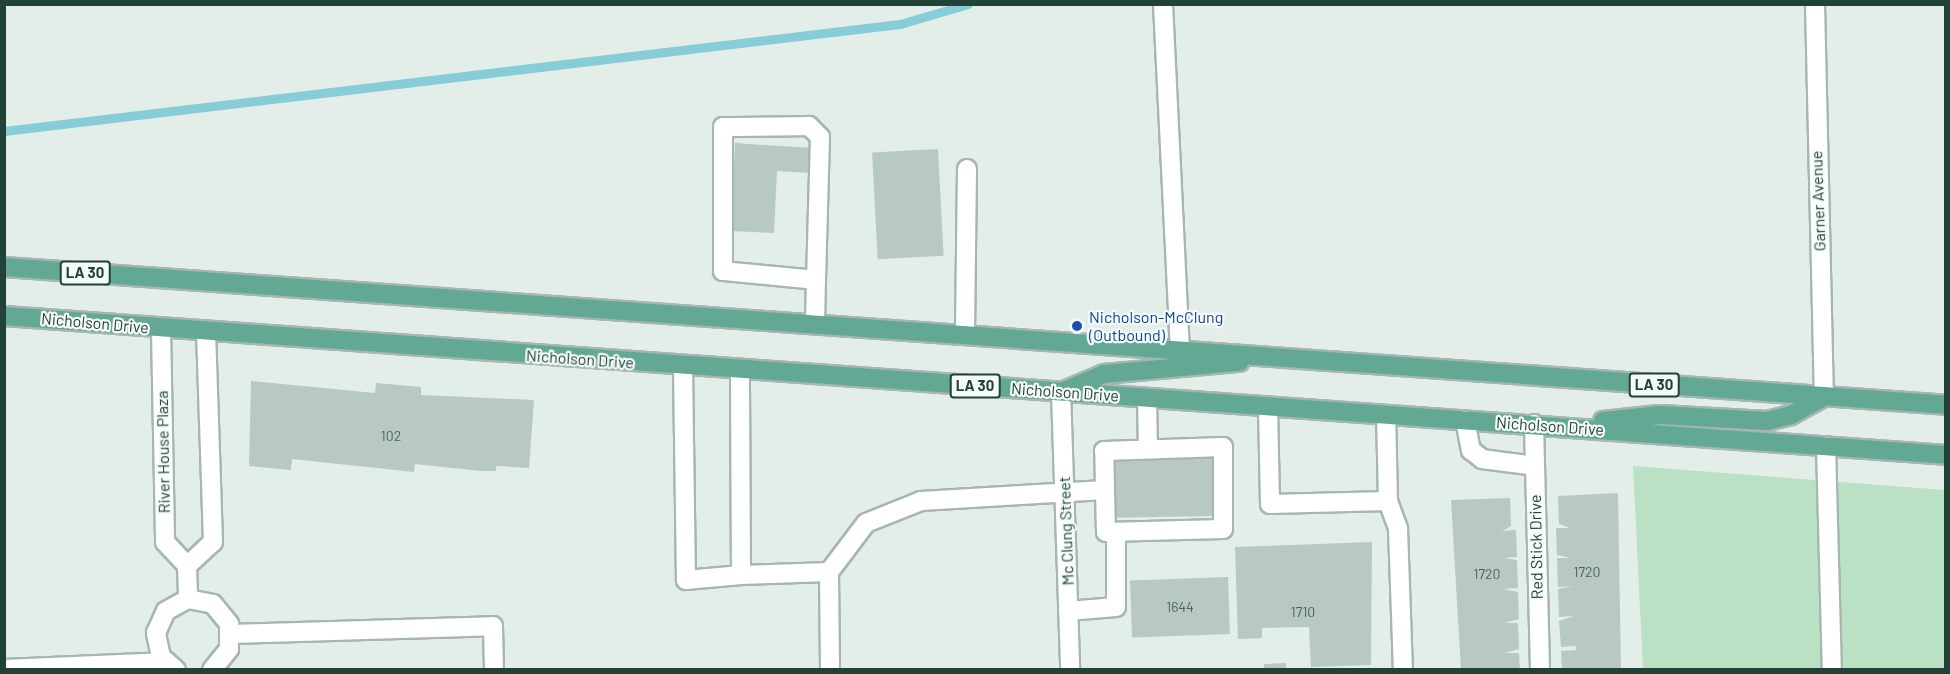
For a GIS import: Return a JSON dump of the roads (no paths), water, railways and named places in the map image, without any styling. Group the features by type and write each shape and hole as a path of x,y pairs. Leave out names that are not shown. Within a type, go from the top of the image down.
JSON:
{"main road":[{"name":"LA 30","path":"4,267 965,332 1946,405"},
{"name":"Nicholson Drive","path":"4,316 683,367 1386,416 1557,425 1946,455"},
{"path":"1060,392 1104,374 1289,357"},
{"path":"1557,425 1660,415 1767,421 1791,416 1824,397"}],"street":[{"path":"1163,4 1180,349"},
{"name":"Garner Avenue","path":"1815,4 1824,397"},
{"path":"815,323 820,137 809,126 723,127 723,272 816,280"},
{"path":"965,332 967,169"},
{"name":"River House Plaza","path":"160,329 165,542 188,566"},
{"path":"188,599 188,566 213,542 206,332"},
{"path":"683,367 686,580 741,575 829,572"},
{"path":"740,370 741,575"},
{"name":"Mc Clung Street","path":"1060,392 1070,669"},
{"path":"1144,451 1147,398"},
{"path":"1268,407 1270,504 1388,501"},
{"path":"1386,416 1388,501 1398,529 1402,669"},
{"path":"1465,420 1471,450 1482,459 1535,466"},
{"name":"Red Stick Drive","path":"1534,424 1540,669"},
{"path":"1826,446 1832,669"},
{"path":"1223,447 1223,529 1184,523 1144,525 1116,532 1106,532 1104,451 1144,451 1223,447"},
{"path":"830,669 829,572 866,523 921,501 1105,490"},
{"path":"1068,611 1116,607 1116,532"},
{"path":"171,666 157,645 159,622 171,607 188,599 213,604 231,634 224,660 212,669"},
{"path":"231,634 493,626 494,669"},
{"path":"4,669 171,666"}],"waterway":[{"path":"4,131 900,24 968,4"}],"place":[{"name":"Nicholson-McClung (Outbound)","path":"1077,326"}]}
